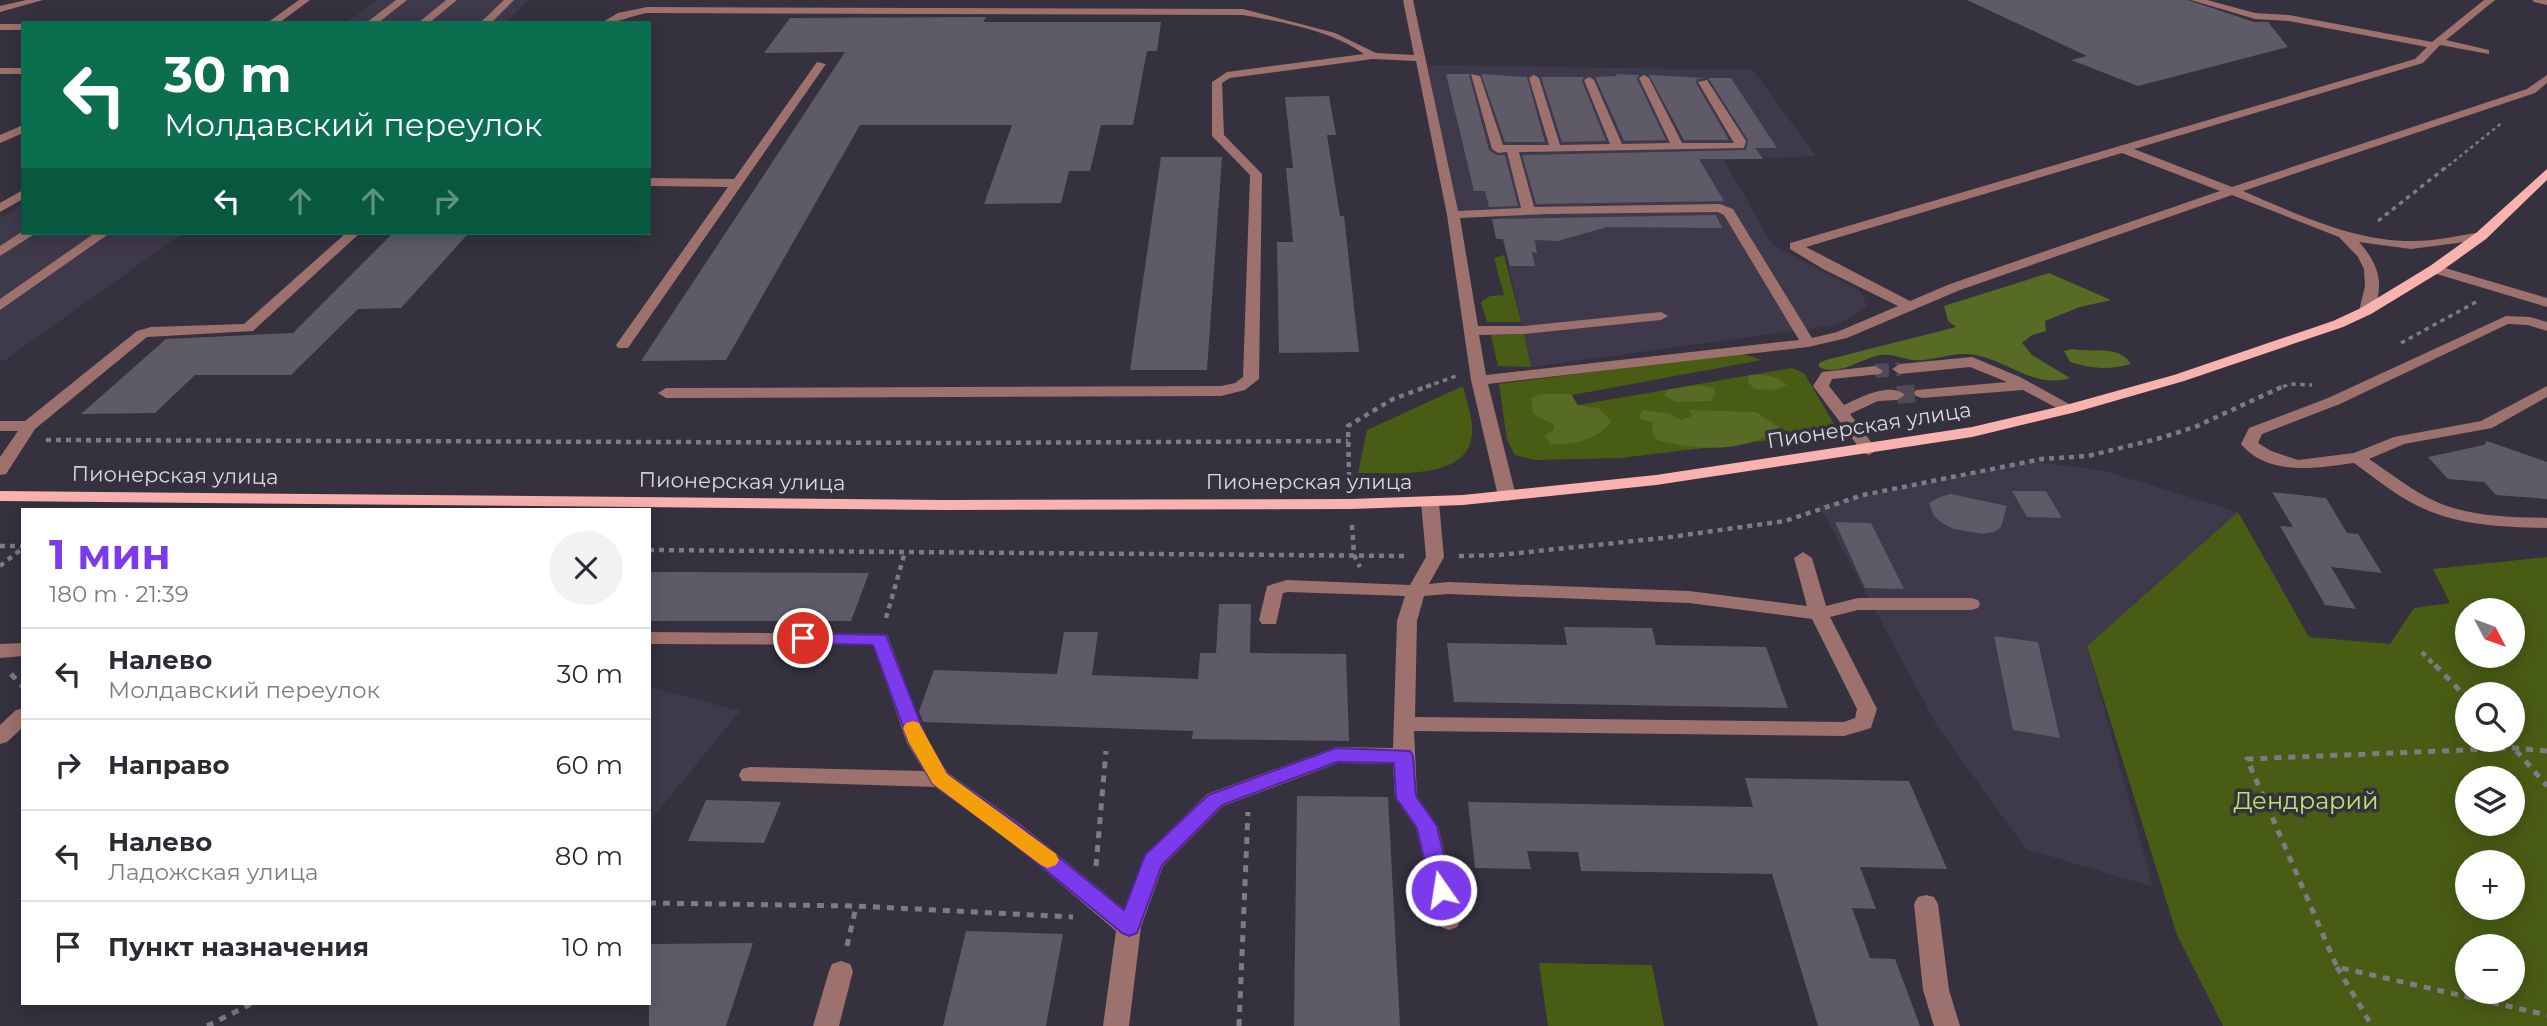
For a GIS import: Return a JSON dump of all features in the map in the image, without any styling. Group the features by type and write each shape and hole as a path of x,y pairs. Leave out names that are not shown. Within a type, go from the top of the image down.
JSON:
{"main road":[{"name":"Пионерская улица","path":"0,496 945,505 1430,503 1656,480 1869,450 1972,432 2070,409 2179,378 2338,324 2366,311 2435,269 2481,236 2547,173"}],"street":[{"path":"27,0 36,0"},
{"path":"0,9 36,0"},
{"path":"275,21 305,0 316,0"},
{"path":"374,21 402,0"},
{"path":"426,21 453,0"},
{"path":"487,21 509,0"},
{"path":"1408,0 1453,215 1478,375 1507,496"},
{"path":"2196,0 2233,11 2485,52"},
{"path":"1907,305 1828,266 1795,246 2419,61 2490,0"},
{"path":"2537,0 2547,2"},
{"path":"610,21 621,15 648,10 1243,12 1336,37 1366,49 1373,56"},
{"path":"0,27 21,27"},
{"path":"666,393 1207,391 1240,387 1251,379 1256,174 1218,136 1216,82 1227,75 1238,73 1373,56 1420,58"},
{"path":"623,345 821,64"},
{"path":"0,71 21,71"},
{"path":"1475,76 1495,148 1741,146 1703,82"},
{"path":"1534,78 1555,147"},
{"path":"1644,78 1678,147"},
{"path":"1478,375 1808,343 1842,335 1907,305 2232,191 2531,91 2547,78"},
{"path":"1589,80 1617,147"},
{"path":"0,140 21,129"},
{"path":"2121,148 2344,236 2402,246 2440,244 2481,236"},
{"path":"1512,149 1529,212"},
{"path":"651,183 736,183"},
{"path":"0,208 21,195"},
{"path":"1453,215 1709,207 1729,212 1808,343"},
{"path":"0,252 26,235"},
{"path":"0,306 100,235"},
{"path":"0,470 29,426 146,332 248,328 351,235"},
{"path":"2344,236 2363,253 2371,266 2374,285 2366,311"},
{"path":"2435,269 2547,303"},
{"path":"1470,331 1523,330 1661,316"},
{"path":"2547,327 2530,321 2506,320 2334,401 2255,431 2249,444 2265,455 2297,465 2357,458 2400,440 2486,425 2547,391"},
{"path":"1900,369 1972,362 2070,409"},
{"path":"1869,450 1821,386 1827,375 1875,371"},
{"path":"1922,393 2026,386"},
{"path":"1842,412 1875,397 1897,395"},
{"path":"0,426 29,426"},
{"path":"2357,458 2443,511 2495,522 2547,523"},
{"path":"1430,503 1434,557 1416,592 1407,621 1403,756 1406,798 1427,826 1449,920"},
{"path":"1404,724 1844,729 1864,723 1867,709 1819,614 1803,558"},
{"path":"1269,620 1274,590 1281,587 1416,592 1448,588 1689,597 1819,614 1858,604 1971,604"},
{"path":"651,638 880,639 918,743 940,779 1012,830 1129,927"},
{"path":"0,651 21,649"},
{"path":"0,737 21,717"},
{"path":"1116,1026 1129,927 1153,861 1215,800 1336,755 1403,756"},
{"path":"750,775 940,779"},
{"path":"1926,904 1936,990 1947,1026"},
{"path":"826,1026 841,971"}],"path":[{"path":"2371,227 2511,116"},
{"path":"2395,346 2500,289"},
{"path":"1349,477 1348,426 1392,399 1478,375"},
{"path":"651,550 1434,557 1512,554 1785,521 1863,495 2042,459 2088,456 2157,439 2195,427 2289,384 2314,385"},
{"path":"52,440 1348,442"},
{"path":"1352,524 1354,555"},
{"path":"0,546 21,547"},
{"path":"0,566 21,549"},
{"path":"880,639 905,552"},
{"path":"2422,652 2455,686"},
{"path":"0,672 10,673 21,685"},
{"path":"2525,749 2547,751"},
{"path":"2372,1026 2337,967 2247,759 2455,750"},
{"path":"1094,897 1106,751"},
{"path":"2517,752 2547,786"},
{"path":"1239,1026 1249,805"},
{"path":"651,903 856,906 1083,918"},
{"path":"841,971 856,906"},
{"path":"2337,967 2547,1016"},
{"path":"207,1026 249,1005"}],"shaded area":[{"path":"378,0 529,0 508,21 348,21"},
{"path":"1428,65 1753,70 1816,156 1724,160 1772,244 1860,291 1867,306 1837,325 1531,367 1497,213 1451,212"},
{"path":"21,205 21,235 180,235 5,360 0,360 0,218"},
{"path":"2030,461 2105,471 2238,512 2087,646 2153,887 2026,849 1937,726 1819,505"},
{"path":"651,688 740,711 651,820"}],"green space":[{"path":"1504,255 1521,322 1487,322 1481,302 1490,296 1504,295 1494,258"},
{"path":"2049,273 2111,300 2080,307 2045,321 2046,331 2032,335 2022,343 2032,355 2070,378 2043,380 1993,360 1967,354 1919,360 1881,355 1841,369 1819,367 1819,363 1826,360 1956,327 1948,321 1944,306"},
{"path":"1524,334 1531,367 1498,366 1491,335"},
{"path":"2105,350 2119,354 2131,364 2108,368 2070,362 2064,351"},
{"path":"1740,353 1762,360 1572,395 1578,405 1792,368 1804,373 1839,432 1620,458 1534,460 1515,455 1507,440 1499,384"},
{"path":"1749,375 1774,377 1787,385 1776,390 1754,389 1748,382"},
{"path":"1697,385 1713,388 1716,393 1711,401 1675,402 1664,395 1667,390"},
{"path":"1463,386 1471,417 1472,435 1467,450 1457,461 1426,471 1358,473 1367,430"},
{"path":"1540,394 1571,394 1577,405 1598,408 1611,421 1593,437 1568,444 1551,444 1544,436 1554,429 1553,424 1533,414 1531,398"},
{"path":"1642,410 1670,414 1681,420 1692,416 1689,410 1756,412 1780,428 1767,436 1736,446 1704,448 1672,444 1657,440 1652,432 1653,423 1639,418"},
{"name":"Дендрарий","path":"2238,512 2309,637 2390,644 2414,608 2450,603 2433,569 2547,557 2547,1026 2223,1026 2177,935 2087,646"},
{"path":"1539,963 1652,965 1664,1026 1548,1026"}],"building":[{"path":"1967,0 2188,0 2254,22 2268,22 2288,47 2138,86 2071,60 2087,56"},
{"path":"986,17 983,22 1161,22 1157,51 1147,51 1133,125 1101,125 1090,171 1069,171 1061,203 984,204 1012,125 860,125 726,360 641,361 845,52 764,53 790,18"},
{"path":"1446,74 1469,74 1489,150 1497,155 1505,155 1518,206 1489,207 1485,191 1474,191"},
{"path":"1481,74 1527,77 1545,142 1505,142"},
{"path":"1616,74 1639,75 1637,79 1666,140 1624,141 1595,77 1617,76"},
{"path":"1649,75 1705,78 1697,79 1696,83 1729,140 1684,140"},
{"path":"1541,77 1584,77 1582,81 1606,141 1562,142"},
{"path":"1708,78 1731,78 1777,148 1755,148 1763,159 1699,159 1724,201 1536,204 1522,155 1746,150 1748,140"},
{"path":"1329,96 1336,135 1327,135 1340,216 1344,216 1359,352 1279,353 1277,242 1293,242 1286,168 1293,168 1285,97"},
{"path":"1161,157 1222,157 1207,370 1130,370"},
{"path":"1716,215 1722,228 1607,227 1558,241 1535,240 1537,253 1532,252 1535,266 1510,266 1503,239 1496,239 1492,219"},
{"path":"391,235 467,235 401,308 358,309 291,375 195,375 155,413 81,414 166,339 293,333"},
{"path":"2487,441 2547,462 2547,499 2496,495 2484,482 2448,479 2428,457 2484,445"},
{"path":"2012,491 2046,491 2062,518 2027,517"},
{"path":"2272,492 2326,498 2347,533 2358,534 2382,573 2331,567 2356,609 2325,605 2280,526 2293,527"},
{"path":"1951,494 2007,506 2001,527 1994,532 1982,534 1954,529 1942,523 1934,516 1929,503"},
{"path":"1835,522 1871,523 1904,589 1865,588"},
{"path":"651,572 869,573 851,621 651,621"},
{"path":"1219,604 1251,604 1250,653 1346,654 1349,741 1192,739 1193,731 923,722 919,711 934,670 1057,674 1064,632 1098,632 1092,675 1198,679 1200,653 1216,653"},
{"path":"1564,627 1652,628 1656,645 1766,647 1788,708 1454,702 1447,643 1567,645"},
{"path":"1994,636 2038,642 2060,738 2013,730"},
{"path":"1745,778 1909,781 1947,869 1860,867 1876,909 1852,908 1870,958 1895,959 1920,1026 1818,1026 1772,874 1581,871 1578,852 1527,851 1531,869 1475,868 1468,802 1753,807"},
{"path":"1297,796 1388,797 1400,1026 1294,1026"},
{"path":"706,800 781,802 764,843 688,841"},
{"path":"966,931 1063,934 1046,1026 943,1026"},
{"path":"753,943 726,1026 649,1026 651,944"}],"tunnel":[{"path":"1875,371 1900,369"},
{"path":"1897,395 1922,393"}],"slow traffic":[{"path":"913,728 918,743 940,779 1012,830 1048,860"}],"route":[{"path":"803,638 880,639 918,743 940,779 1012,830 1129,927 1153,861 1215,800 1336,755 1403,756 1406,798 1427,826 1441,890"}]}
